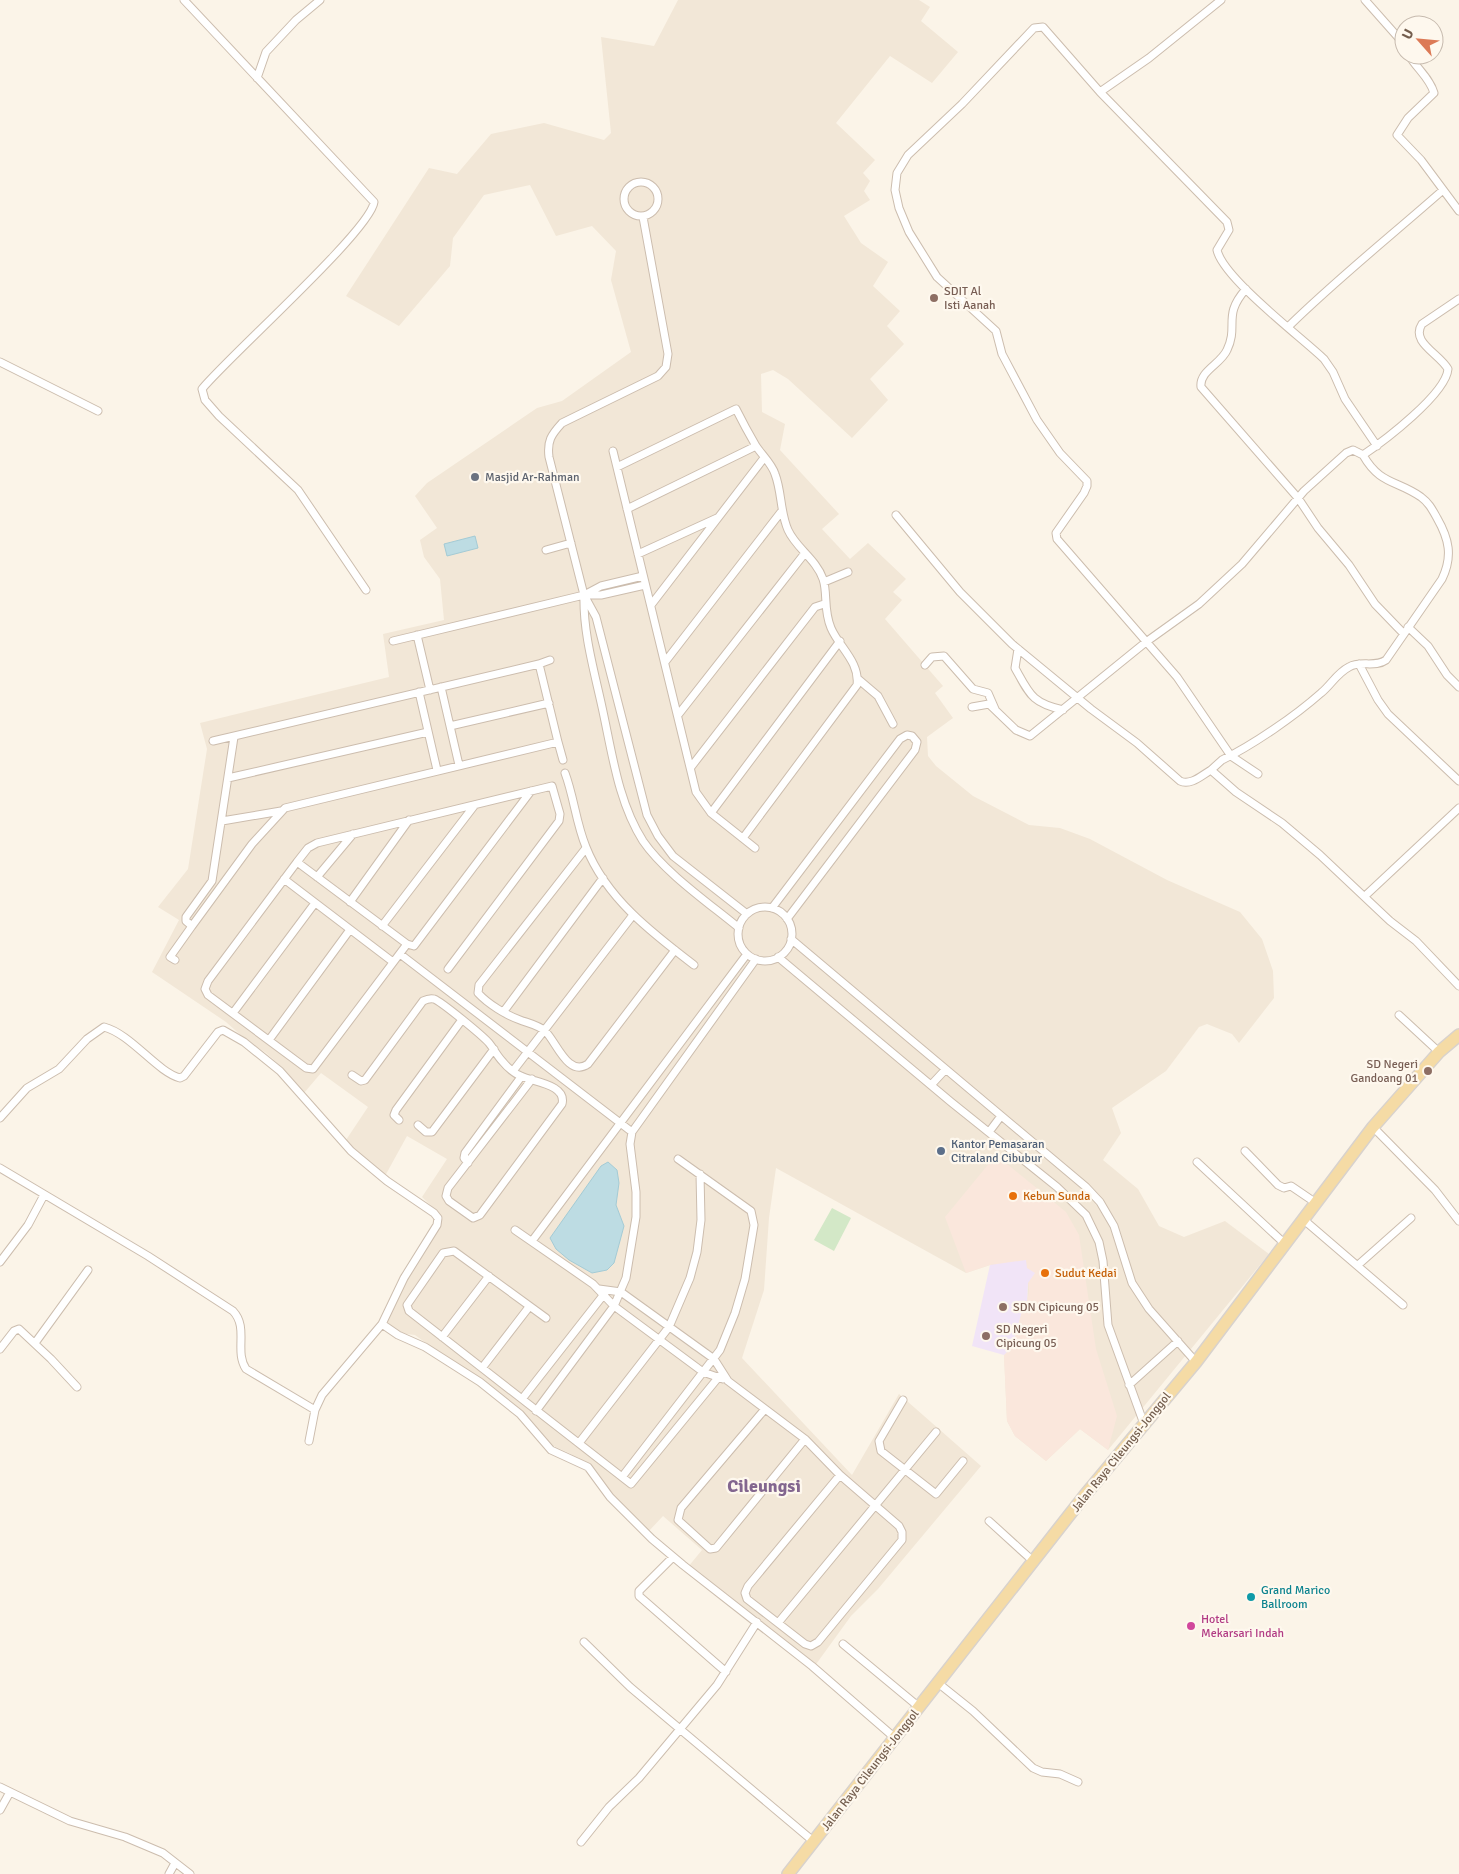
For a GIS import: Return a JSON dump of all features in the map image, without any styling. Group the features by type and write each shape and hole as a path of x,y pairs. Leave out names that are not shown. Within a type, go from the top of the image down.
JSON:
{"main road":[{"name":"Jalan Raya Cileungsi-Jonggol","path":"788,1874 1033,1561 1196,1362 1373,1127 1439,1052 1459,1035"}],"street":[{"path":"184,0 374,202 373,208 344,244 202,389 202,394 219,416 298,490 366,590"},
{"path":"257,78 266,52 296,20 320,0"},
{"path":"1100,92 1149,58 1221,0"},
{"path":"1364,0 1394,33"},
{"path":"1258,774 1231,756 1177,677 1057,539 1056,533 1084,493 1087,481 1060,453 1037,420 1002,354 996,331 937,277 909,232 899,208 895,190 897,173 908,155 1037,27 1043,28 1100,92 1228,222 1229,230 1219,244 1218,257 1246,289 1324,359 1333,372 1345,399 1377,446"},
{"path":"1415,65 1432,84 1434,93 1408,118 1396,135 1421,160 1459,211"},
{"path":"636,182 645,182 653,186 658,194 658,204 652,212 643,217 634,216 627,211 623,203 624,194 628,186 636,182"},
{"path":"1289,326 1358,261 1386,241 1443,190"},
{"path":"643,217 668,354 666,367 658,376 562,423 552,434 548,444 584,595 596,617 640,795 650,822 673,856 747,914"},
{"path":"1246,289 1232,309 1228,350 1202,377 1201,387 1298,498 1318,528 1349,565 1380,611 1428,646 1447,674 1459,687"},
{"path":"1363,455 1377,446 1419,411 1444,380 1448,369 1419,338 1419,329 1422,324 1459,299"},
{"path":"0,362 98,411"},
{"path":"617,467 736,409 756,446 775,472 780,492 781,512 788,531 819,571 824,582 824,604 832,630 851,657 858,679 857,685 743,838"},
{"path":"627,509 756,446"},
{"path":"896,515 960,592 1018,649 1079,698 1137,743 1184,783 1194,781 1298,712 1322,693 1340,673 1350,666 1383,663 1439,586 1446,572 1449,542 1447,534 1429,503 1418,495 1383,478 1363,455 1353,450 1346,453 1298,498 1242,564 1198,604 1146,642 1079,698 1030,736 1016,730 995,709 984,703 972,706"},
{"path":"613,451 696,792 711,813 755,848"},
{"path":"651,605 764,458"},
{"path":"665,662 781,512"},
{"path":"638,554 718,518"},
{"path":"546,550 571,543"},
{"path":"678,715 805,552"},
{"path":"824,582 848,572"},
{"path":"584,595 601,586 643,576"},
{"path":"393,641 584,595 601,595 645,585"},
{"path":"584,595 583,621 616,770 632,820 644,842 663,864 739,928"},
{"path":"691,768 815,607 824,604"},
{"path":"417,635 430,690"},
{"path":"711,813 840,642"},
{"path":"1018,649 1015,668 1035,699 1045,705 1063,710"},
{"path":"925,665 932,657 944,656 973,689 988,693 995,709"},
{"path":"213,741 440,688 550,660"},
{"path":"539,664 563,760"},
{"path":"1359,664 1378,700 1388,714 1459,781"},
{"path":"858,679 878,696 893,724"},
{"path":"440,688 459,765"},
{"path":"419,692 437,770"},
{"path":"450,726 549,703"},
{"path":"228,778 428,732"},
{"path":"772,908 900,739 908,735 912,736 917,742 915,750 787,919"},
{"path":"192,926 186,921 186,918 212,881 234,737"},
{"path":"222,821 281,811 292,805 558,742"},
{"path":"1211,770 1236,792 1282,823 1365,896 1400,930 1416,942 1459,986"},
{"path":"565,772 586,848 604,878 633,915 694,965"},
{"path":"407,944 313,1069 306,1068 208,995 205,988 208,981 308,848 317,843 552,786 560,814 559,821 448,969"},
{"path":"297,862 407,944 414,946 531,791"},
{"path":"382,926 474,806"},
{"path":"1365,896 1459,808"},
{"path":"175,960 170,957 192,926 252,844 281,811"},
{"path":"350,902 409,820"},
{"path":"317,877 353,834"},
{"path":"586,848 479,985 478,993 504,1011 544,1030 555,1042 567,1062 576,1068 583,1068 675,950"},
{"path":"504,1011 604,878"},
{"path":"284,880 393,962"},
{"path":"212,881 221,886"},
{"path":"233,1013 315,903"},
{"path":"759,907 772,908 787,919 791,928 791,939 787,949 778,957 767,960 756,959 748,954 739,940 739,928 747,914 759,907"},
{"path":"513,1071 633,915"},
{"path":"269,1040 350,931"},
{"path":"791,939 1086,1187 1100,1202 1114,1226 1132,1283 1149,1309 1196,1362"},
{"path":"400,954 632,1132"},
{"path":"532,1241 748,954"},
{"path":"778,957 1077,1204 1093,1226 1103,1261 1108,1325 1144,1424"},
{"path":"536,1411 614,1306 620,1292 632,1248 636,1217 636,1192 630,1144 632,1132 756,959"},
{"path":"722,988 731,995"},
{"path":"352,1075 361,1081 365,1080 423,1001 430,998 476,1030 494,1049 502,1061 521,1077 532,1079 546,1084 560,1093 563,1098 562,1104 480,1215 473,1218 449,1201 446,1196 448,1188 532,1079"},
{"path":"1399,1015 1439,1052"},
{"path":"399,1120 394,1115 396,1110 461,1021"},
{"path":"0,1118 26,1088 59,1069 87,1039 104,1027 110,1028 175,1077 180,1078 184,1076 218,1032 223,1030 280,1071 351,1151 438,1218 437,1225 404,1278 382,1324 322,1395 316,1410 309,1441"},
{"path":"418,1126 426,1132 432,1132 494,1049"},
{"path":"931,1084 945,1070"},
{"path":"468,1163 464,1158 465,1153 521,1077"},
{"path":"989,1132 1001,1116"},
{"path":"1373,1127 1435,1190 1459,1222"},
{"path":"1245,1151 1278,1185 1284,1188 1291,1186 1316,1203"},
{"path":"622,1476 720,1350 736,1313 751,1249 753,1218 745,1206 678,1159"},
{"path":"1197,1162 1285,1244"},
{"path":"0,1168 134,1248 233,1311 240,1318 242,1328 241,1362 246,1369 316,1410"},
{"path":"578,1443 669,1327 690,1278 696,1252 700,1220 700,1174"},
{"path":"0,1262 28,1224 44,1195"},
{"path":"1358,1265 1411,1218"},
{"path":"1304,1220 1403,1305"},
{"path":"515,1230 603,1291 614,1306 703,1372 720,1376 728,1381 805,1439 840,1475 899,1526 902,1532 902,1540 818,1642 811,1646 805,1644 747,1599 745,1593 748,1586 840,1475"},
{"path":"546,1318 454,1251 448,1250 443,1253 406,1306 409,1311 536,1411 634,1484 720,1376"},
{"path":"35,1343 88,1270"},
{"path":"442,1337 489,1276"},
{"path":"603,1291 620,1292 714,1359 720,1376"},
{"path":"522,1399 603,1291"},
{"path":"482,1368 529,1307"},
{"path":"382,1324 398,1335 425,1347 480,1382 520,1414 551,1450 588,1467 610,1497 673,1557 812,1666 895,1738"},
{"path":"0,1349 16,1329 35,1343 77,1387"},
{"path":"1129,1385 1178,1341"},
{"path":"903,1400 878,1444 881,1451 936,1494 964,1461"},
{"path":"765,1409 681,1508 678,1520 703,1545 710,1549 716,1548 805,1439"},
{"path":"778,1623 936,1432"},
{"path":"989,1521 1033,1561"},
{"path":"673,1557 638,1591 639,1596 726,1672"},
{"path":"581,1842 610,1805 639,1778 678,1728 726,1672 757,1622"},
{"path":"584,1642 678,1728 813,1842"},
{"path":"843,1644 919,1707"},
{"path":"938,1682 973,1711 1033,1768 1042,1772 1060,1774 1078,1782"},
{"path":"0,1787 69,1820 148,1846 163,1853 190,1874"},
{"path":"0,1810 10,1792"},
{"path":"168,1874 176,1863"}],"shaded area":[{"path":"678,0 919,0 930,7 921,21 958,52 932,83 890,56 836,123 875,160 863,173 870,181 864,191 870,200 844,216 861,243 888,262 873,286 900,311 887,326 904,344 870,379 888,400 852,438 788,379 773,370 761,374 762,412 785,424 780,450 839,514 822,529 850,559 868,543 906,579 893,592 902,600 885,619 943,686 935,693 953,718 927,737 928,756 936,766 973,796 1029,825 1060,828 1090,839 1167,880 1240,912 1262,939 1273,971 1274,998 1239,1043 1232,1034 1207,1024 1199,1027 1166,1071 1112,1108 1121,1133 1103,1160 1138,1189 1159,1226 1184,1237 1225,1221 1269,1254 1108,1450 1080,1429 1046,1461 1015,1436 1007,1421 1004,1355 1012,1347 1022,1311 1027,1303 1028,1283 990,1265 966,1273 776,1168 769,1218 764,1290 742,1358 852,1475 899,1394 981,1466 878,1589 851,1616 814,1667 776,1633 749,1617 688,1567 702,1550 663,1516 648,1532 610,1495 583,1462 551,1445 523,1414 415,1335 398,1333 387,1325 386,1318 402,1285 443,1218 422,1197 447,1159 407,1136 385,1176 344,1143 368,1107 321,1073 304,1093 284,1069 266,1053 245,1039 226,1022 152,972 179,920 158,907 188,869 207,749 200,723 389,677 383,634 444,620 440,579 424,557 420,540 437,528 415,496 427,483 537,408 562,401 631,352 611,280 616,251 592,226 556,236 530,185 484,195 453,238 450,266 399,326 346,296 429,168 457,174 491,134 544,123 604,140 611,133 601,37 654,46"},
{"path":"996,1155 1066,1212 1079,1235 1096,1349 1117,1416 1108,1450 1080,1429 1046,1461 1015,1436 1007,1421 1004,1355 1012,1347 1022,1311 1027,1303 1029,1290 1026,1261 990,1265 966,1273 945,1217"},
{"name":"SDN Cipicung 05","path":"1026,1260 1027,1268 1035,1273 1028,1283 1027,1303 1022,1311 1012,1347 1004,1355 972,1346 990,1265"}],"green space":[{"path":"832,1208 851,1218 834,1251 814,1240"}],"water":[{"path":"475,536 478,548 447,556 444,544"},
{"path":"608,1162 617,1170 619,1183 616,1205 624,1226 614,1263 607,1270 592,1273 569,1260 556,1249 550,1238 601,1166"}],"place":[{"name":"SDIT Al Isti Aanah","path":"934,298"},
{"name":"Masjid Ar-Rahman","path":"475,477"},
{"name":"SD Negeri Gandoang 01","path":"1428,1071"},
{"name":"Kantor Pemasaran Citraland Cibubur","path":"941,1151"},
{"name":"Kebun Sunda","path":"1013,1196"},
{"name":"Sudut Kedai","path":"1045,1273"},
{"name":"SDN Cipicung 05","path":"1003,1307"},
{"name":"SD Negeri Cipicung 05","path":"986,1336"},
{"name":"Grand Marico Ballroom","path":"1251,1597"},
{"name":"Hotel Mekarsari Indah","path":"1191,1626"}],"district":[{"name":"Cileungsi","path":"764,1486"}]}
